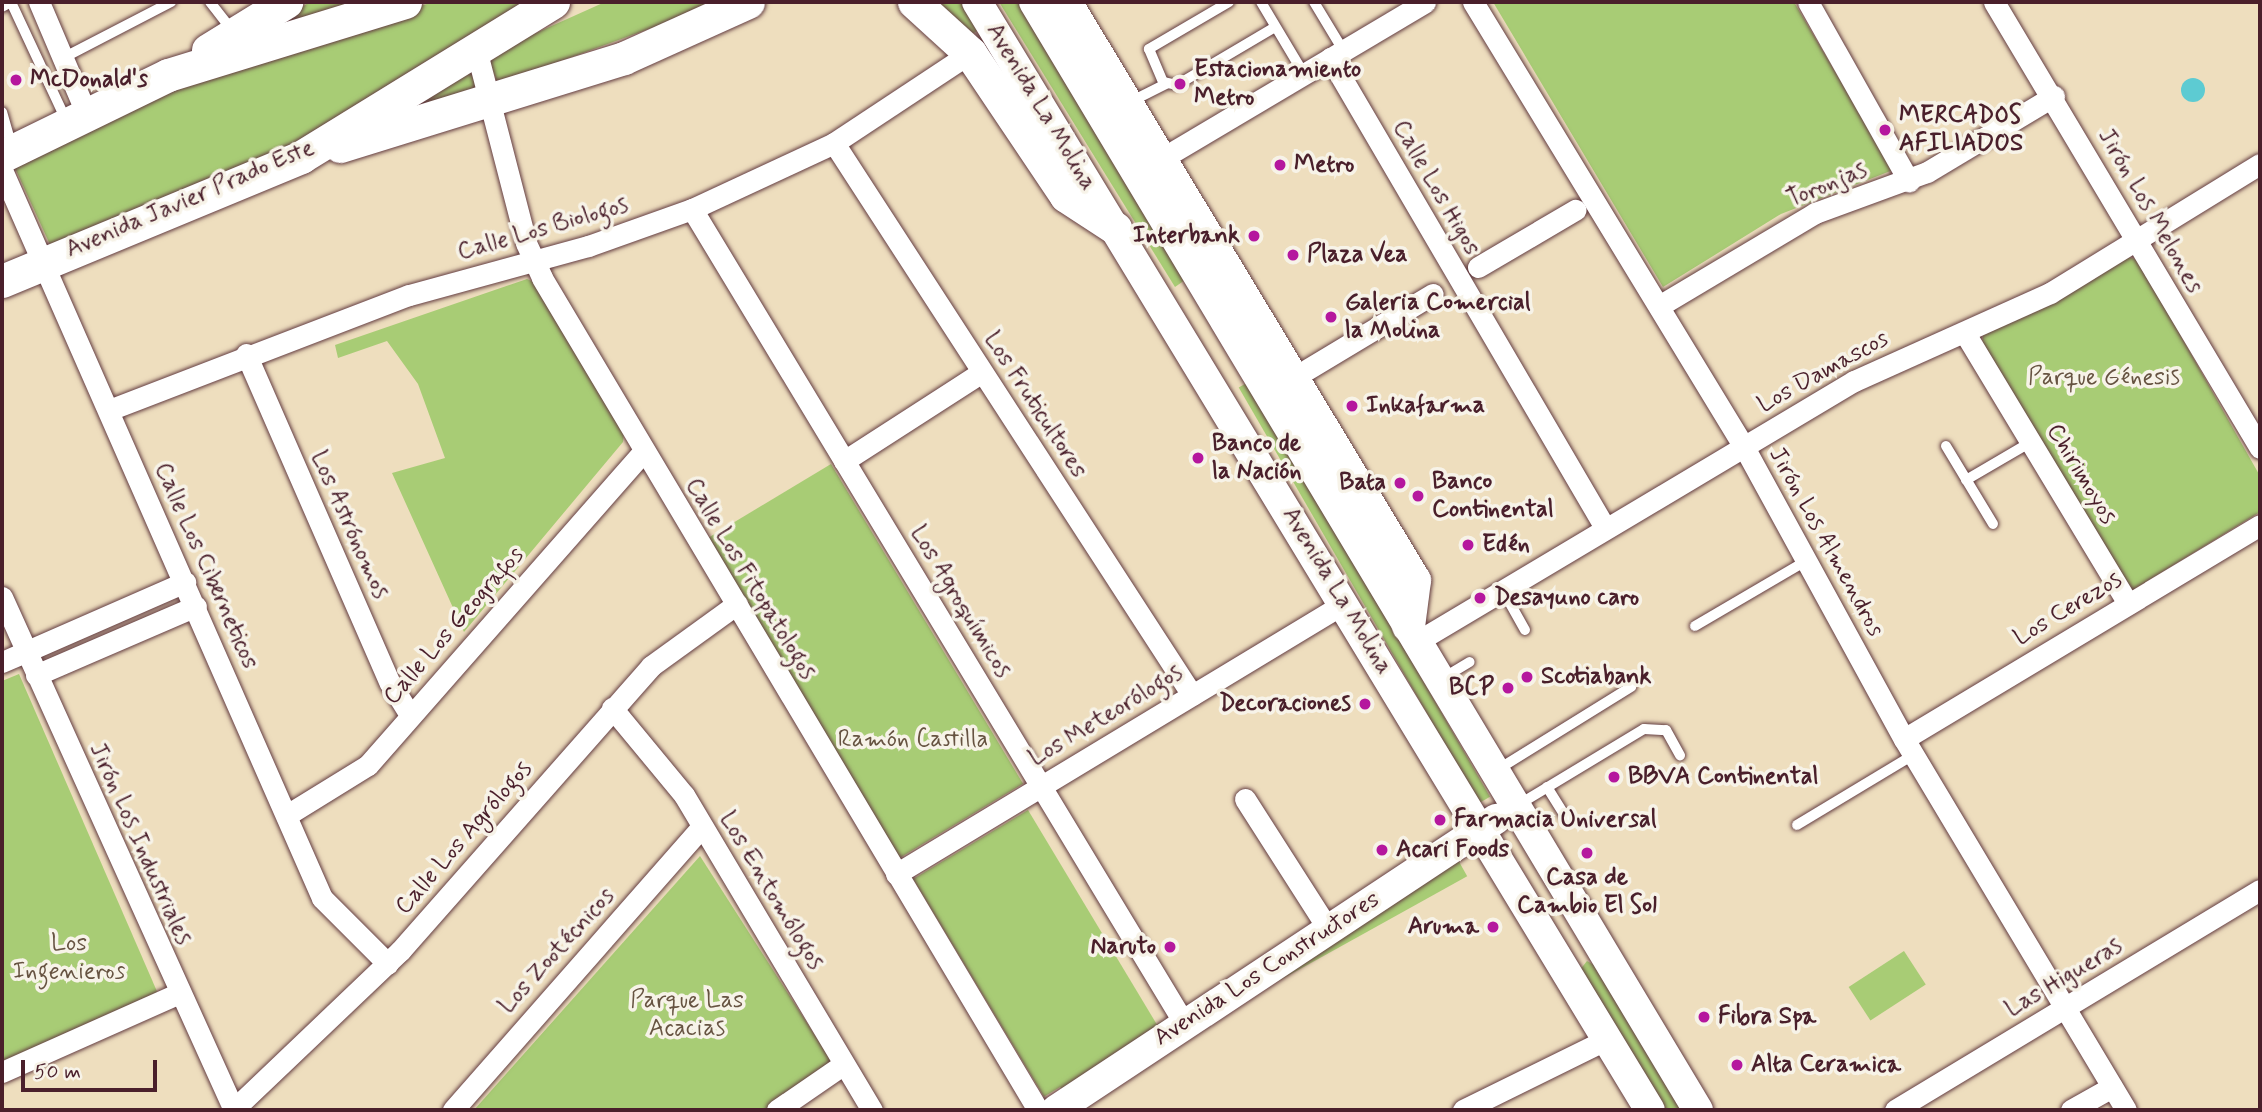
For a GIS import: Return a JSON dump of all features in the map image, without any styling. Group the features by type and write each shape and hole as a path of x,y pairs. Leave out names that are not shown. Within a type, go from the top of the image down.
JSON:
{"main road":[{"path":"167,75 401,2"},
{"name":"Avenida Javier Prado Este","path":"2,281 43,261 301,157 553,2"},
{"path":"301,157 472,108 488,96 624,58 748,2"},
{"path":"914,2 970,53 1066,196 1115,228"},
{"name":"Avenida La Molina","path":"977,2 1224,400 1343,604 1650,1110"},
{"name":"Avenida La Molina","path":"1034,2 1113,110 1214,307 1277,379"},
{"path":"1065,2 1113,110 1161,159 1203,227 1277,379 1414,580 1413,633"},
{"path":"6,159 167,75 275,5"},
{"path":"1203,227 1214,307"},
{"path":"1224,400 1231,408 1252,410 1277,379"},
{"name":"Avenida La Molina","path":"1413,633 1601,952 1698,1110"},
{"name":"Avenida Los Constructores","path":"1056,1110 1480,828 1516,807"},
{"path":"1504,867 1538,845"},
{"path":"1568,975 1571,954 1580,947 1601,952"}],"street":[{"path":"39,2 63,58 78,120"},
{"path":"1161,159 1425,2"},
{"name":"Jirón Los Almendros","path":"1473,2 1744,447 1909,747 2126,1110"},
{"path":"1808,2 1909,181"},
{"name":"Jirón Los Melones","path":"1994,2 2053,96 2135,240 2260,448"},
{"name":"Calle Los Fitopatologos","path":"476,49 533,261 643,452 737,604 1038,1110"},
{"name":"Calle Los Biologos","path":"109,410 246,354 409,295 533,261 692,209 834,144 970,53"},
{"name":"Calle Los Higos","path":"1336,54 1604,526"},
{"name":"Toronjas","path":"1659,306 1815,213 1909,181 2053,96"},
{"name":"Los Fruticultores","path":"834,144 1192,695"},
{"name":"Calle Los Ciberneticos","path":"6,159 43,261 327,906 388,964"},
{"name":"Los Damascos","path":"1413,633 1502,589 1604,526 1744,447 1853,381 1966,335 2135,240 2260,164"},
{"name":"Los Agroquímicos","path":"692,209 1184,1023"},
{"path":"1478,267 1574,210"},
{"path":"1277,379 1433,294"},
{"name":"Chirimoyos","path":"1966,335 2128,604"},
{"name":"Los Astrónomos","path":"246,354 390,683 410,715"},
{"path":"844,461 982,372"},
{"name":"Calle Los Geografos","path":"287,815 349,782 643,452"},
{"name":"Los Cerezos","path":"1909,747 2128,604 2260,525"},
{"path":"2,662 185,582"},
{"name":"Jirón Los Industriales","path":"2,597 177,994 234,1110"},
{"name":"Calle Los Agrólogos","path":"234,1110 388,964 612,708 663,655 737,604"},
{"name":"Los Meteorólogos","path":"896,874 1343,604"},
{"path":"36,675 196,606"},
{"name":"Los Entomólogos","path":"612,708 655,754 702,827 872,1110"},
{"path":"1245,799 1328,929"},
{"name":"Los Zootécnicos","path":"453,1110 702,827"},
{"name":"Las Higueras","path":"1895,1110 2260,890"},
{"path":"2,1072 177,994"},
{"path":"1463,1110 1607,1039"},
{"path":"777,1110 844,1064"},
{"path":"2071,1110 2112,1087"}],"lane":[{"path":"2,7 11,2 78,120"},
{"path":"63,58 171,2"},
{"path":"210,2 234,33"},
{"path":"1166,84 1149,62 1149,49 1229,2"},
{"path":"1261,2 1304,74"},
{"path":"1314,2 1336,54"},
{"path":"1113,110 1166,84 1177,85 1275,27"},
{"path":"2,112 6,159"},
{"path":"1966,480 2031,442"},
{"path":"1946,446 1993,524"},
{"path":"1695,626 1806,561"},
{"path":"1502,589 1525,630"},
{"path":"1441,680 1470,662"},
{"path":"1495,771 1631,687"},
{"path":"1516,807 1644,729 1666,730 1680,755"},
{"path":"1797,825 1909,747"},
{"path":"1547,787 1567,818"}],"green space":[{"path":"310,2 384,2 246,41"},
{"path":"433,2 534,2 318,137 52,249 14,166 206,75"},
{"path":"605,2 723,2 498,84 487,55"},
{"path":"928,2 968,2 980,29 969,36"},
{"path":"999,2 1018,2 1185,280 1175,287"},
{"path":"1493,2 1794,2 1893,170 1781,214 1663,287"},
{"path":"470,63 485,93 409,109"},
{"name":"Parque Génesis","path":"2125,256 2138,260 2260,476 2260,512 2131,591 1982,346 1983,335 2053,302"},
{"path":"527,279 538,284 624,433 623,442 464,632 392,473 445,458 418,384 387,341 338,358 335,345"},
{"path":"1250,381 1490,797 1479,803 1239,388"},
{"name":"Ramón Castilla","path":"831,464 1023,784 897,859 705,540"},
{"name":"Los Ingenieros","path":"19,674 159,996 2,1064 2,681"},
{"name":"Ramón Castilla","path":"1028,810 1159,1028 1044,1097 913,879"},
{"name":"Parque Las Acacias","path":"700,856 832,1062 764,1110 474,1110"},
{"path":"1457,858 1467,876 1067,1098 1056,1080"},
{"path":"1904,951 1926,985 1870,1020 1849,987"},
{"path":"1587,961 1594,965 1682,1110 1663,1110 1579,971"}],"water":[{"path":"2193,78 2202,81 2205,90 2202,99 2193,102 2184,99 2181,90 2184,81"}],"place":[{"name":"McDonald's","path":"16,80"},
{"name":"Estacionamiento Metro","path":"1180,84"},
{"name":"MERCADOS AFILIADOS","path":"1885,130"},
{"name":"Metro","path":"1280,165"},
{"name":"Interbank","path":"1254,236"},
{"name":"Plaza Vea","path":"1293,255"},
{"name":"Galeria Comercial la Molina","path":"1331,317"},
{"name":"Inkafarma","path":"1352,406"},
{"name":"Banco de la Nación","path":"1198,458"},
{"name":"Bata","path":"1400,483"},
{"name":"Banco Continental","path":"1418,496"},
{"name":"Edén","path":"1468,545"},
{"name":"Desayuno caro","path":"1480,598"},
{"name":"Scotiabank","path":"1527,677"},
{"name":"BCP","path":"1508,688"},
{"name":"Decoraciones","path":"1365,704"},
{"name":"BBVA Continental","path":"1614,777"},
{"name":"Farmacia Universal","path":"1440,820"},
{"name":"Acari Foods","path":"1382,850"},
{"name":"Casa de Cambio El Sol","path":"1587,853"},
{"name":"Aruma","path":"1493,927"},
{"name":"Naruto","path":"1170,947"},
{"name":"Fibra Spa","path":"1704,1017"},
{"name":"Alta Ceramica","path":"1737,1065"}]}
